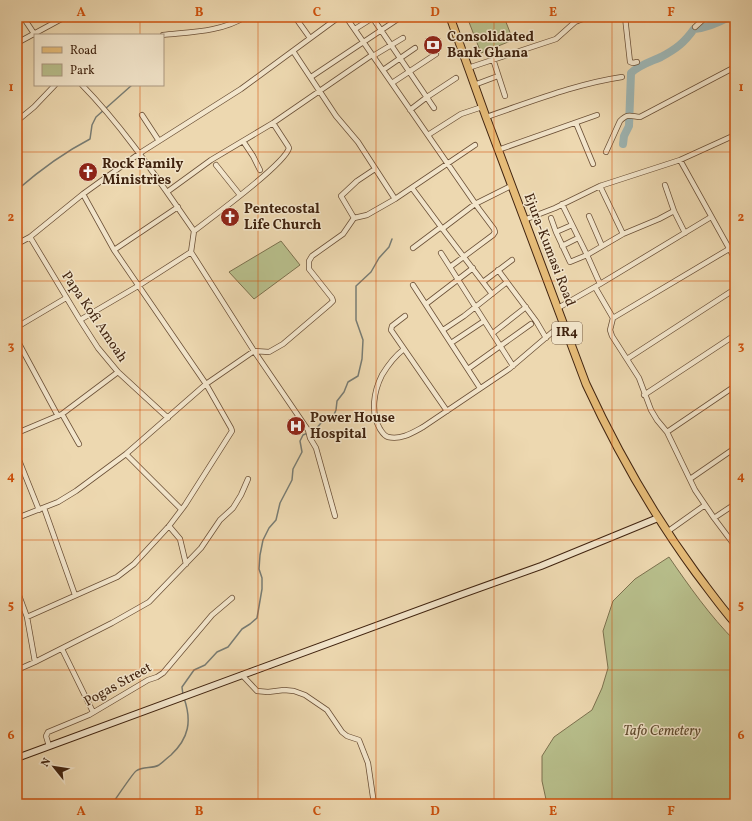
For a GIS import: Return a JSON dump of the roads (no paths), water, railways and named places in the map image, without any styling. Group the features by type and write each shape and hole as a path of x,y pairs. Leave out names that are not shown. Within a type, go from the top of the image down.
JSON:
{"main road":[{"name":"Ejura-Kumasi Road","path":"450,17 511,186 586,384 597,408 628,467 658,518 714,597 735,623"}],"street":[{"path":"23,17 35,34 65,17"},
{"path":"164,35 224,26 234,23 243,17"},
{"path":"296,17 310,38"},
{"path":"17,244 30,237 82,194 140,153 241,89 339,17"},
{"path":"346,17 495,232 450,267"},
{"path":"355,29 373,17 434,108"},
{"path":"311,77 401,17"},
{"path":"468,68 556,39 574,20 588,17"},
{"path":"627,17 630,62 637,62"},
{"path":"695,27 706,17"},
{"path":"17,43 34,34"},
{"path":"167,192 211,160 273,123 402,38"},
{"path":"383,70 415,48"},
{"path":"292,51 336,116 358,142 395,198"},
{"path":"392,83 436,54"},
{"path":"493,59 505,96"},
{"path":"606,152 620,121 630,116 640,117 735,67"},
{"path":"474,85 498,76"},
{"path":"486,118 584,84 622,77"},
{"path":"410,110 456,78"},
{"path":"17,120 34,107 54,86"},
{"path":"83,86 109,114 140,153 194,231 191,252 254,351 308,430 310,438 316,448 335,516"},
{"path":"428,135 461,114 482,107"},
{"path":"142,115 159,141"},
{"path":"498,150 597,115"},
{"path":"194,231 271,170 288,151 288,146 273,123"},
{"path":"576,123 593,164"},
{"path":"524,220 600,186 680,160 735,134"},
{"path":"242,141 253,156 260,170"},
{"path":"17,518 58,502 76,491 126,454 206,384 254,351 272,351 283,344 333,301 309,269 309,261 312,256 343,234 354,218 367,215 412,188 475,145"},
{"path":"680,160 735,259"},
{"path":"216,165 240,195"},
{"path":"354,218 341,196 357,181 375,169"},
{"path":"665,185 674,211 684,233"},
{"path":"413,248 475,204 511,186"},
{"path":"600,186 623,234"},
{"path":"412,188 492,294"},
{"path":"27,617 117,577 134,564 169,526 232,431 206,384 114,250 82,194"},
{"path":"562,204 587,255 598,286 613,318 610,330 612,336 639,378 644,395 651,410 667,432 690,479 705,505 735,546"},
{"path":"114,250 178,207"},
{"path":"551,218 570,262 587,255 623,234 674,211"},
{"path":"589,216 602,246"},
{"path":"558,308 598,286 711,217"},
{"path":"556,232 572,224"},
{"name":"Papa Kofi Amoah","path":"30,237 98,348 118,372 168,418"},
{"path":"562,246 578,238"},
{"path":"613,318 729,249"},
{"path":"80,320 138,286 191,252"},
{"path":"441,253 513,366"},
{"path":"483,282 512,260"},
{"path":"426,304 473,268"},
{"path":"498,270 536,321 546,338"},
{"path":"443,330 507,282"},
{"path":"413,285 480,388"},
{"path":"628,359 735,289"},
{"path":"17,326 66,298"},
{"path":"493,333 526,307"},
{"path":"405,316 392,326 391,330 447,412"},
{"path":"451,343 484,320"},
{"path":"404,350 395,358 382,376 377,392 374,412 378,426 383,434 388,437 409,435 447,412 513,366 563,323"},
{"path":"468,369 531,324"},
{"path":"644,395 735,335"},
{"path":"17,340 60,415 80,444"},
{"path":"17,433 60,415 118,372"},
{"path":"667,432 735,386"},
{"path":"690,479 735,448"},
{"path":"126,454 181,509"},
{"path":"17,455 41,509 75,596"},
{"path":"17,670 149,602 202,548 220,520 233,508 248,479"},
{"path":"714,518 735,504"},
{"path":"667,532 705,505"},
{"path":"17,758 541,566 658,518"},
{"path":"169,526 180,539 186,564"},
{"path":"17,590 27,617 35,662"},
{"name":"Pogas Street","path":"49,746 46,736 48,732 92,712 163,673 212,615 232,598"},
{"path":"62,648 92,712"},
{"path":"242,675 253,688 260,692 284,690 294,691 305,695 327,710 342,732 347,736 360,740 368,763 374,804"}],"waterway":[{"path":"623,144 624,136 629,126 631,73 675,48 683,42 694,29 712,25 729,17"},
{"path":"17,190 52,162 90,139 92,125 96,117 131,86"},
{"path":"183,695 182,687 194,670 205,665 217,652 228,647 242,629 257,618 262,589 262,578 259,569 263,540 269,528 276,520 280,503 292,480 293,469 302,452 300,441 303,435 315,430 321,423 333,417 336,410 337,401 344,392 348,382 358,376 362,359 363,340 356,320 356,286 371,272 379,258 389,247 392,239"},
{"path":"112,804 136,771 159,765 171,755 182,742 188,722 188,714 184,698"}],"place":[{"name":"Consolidated Bank Ghana","path":"433,45"},
{"name":"Rock Family Ministries","path":"88,172"},
{"name":"Pentecostal Life Church","path":"230,217"},
{"name":"Power House Hospital","path":"296,426"}],"park label":[{"name":"Tafo Cemetery","path":"662,731"}]}
